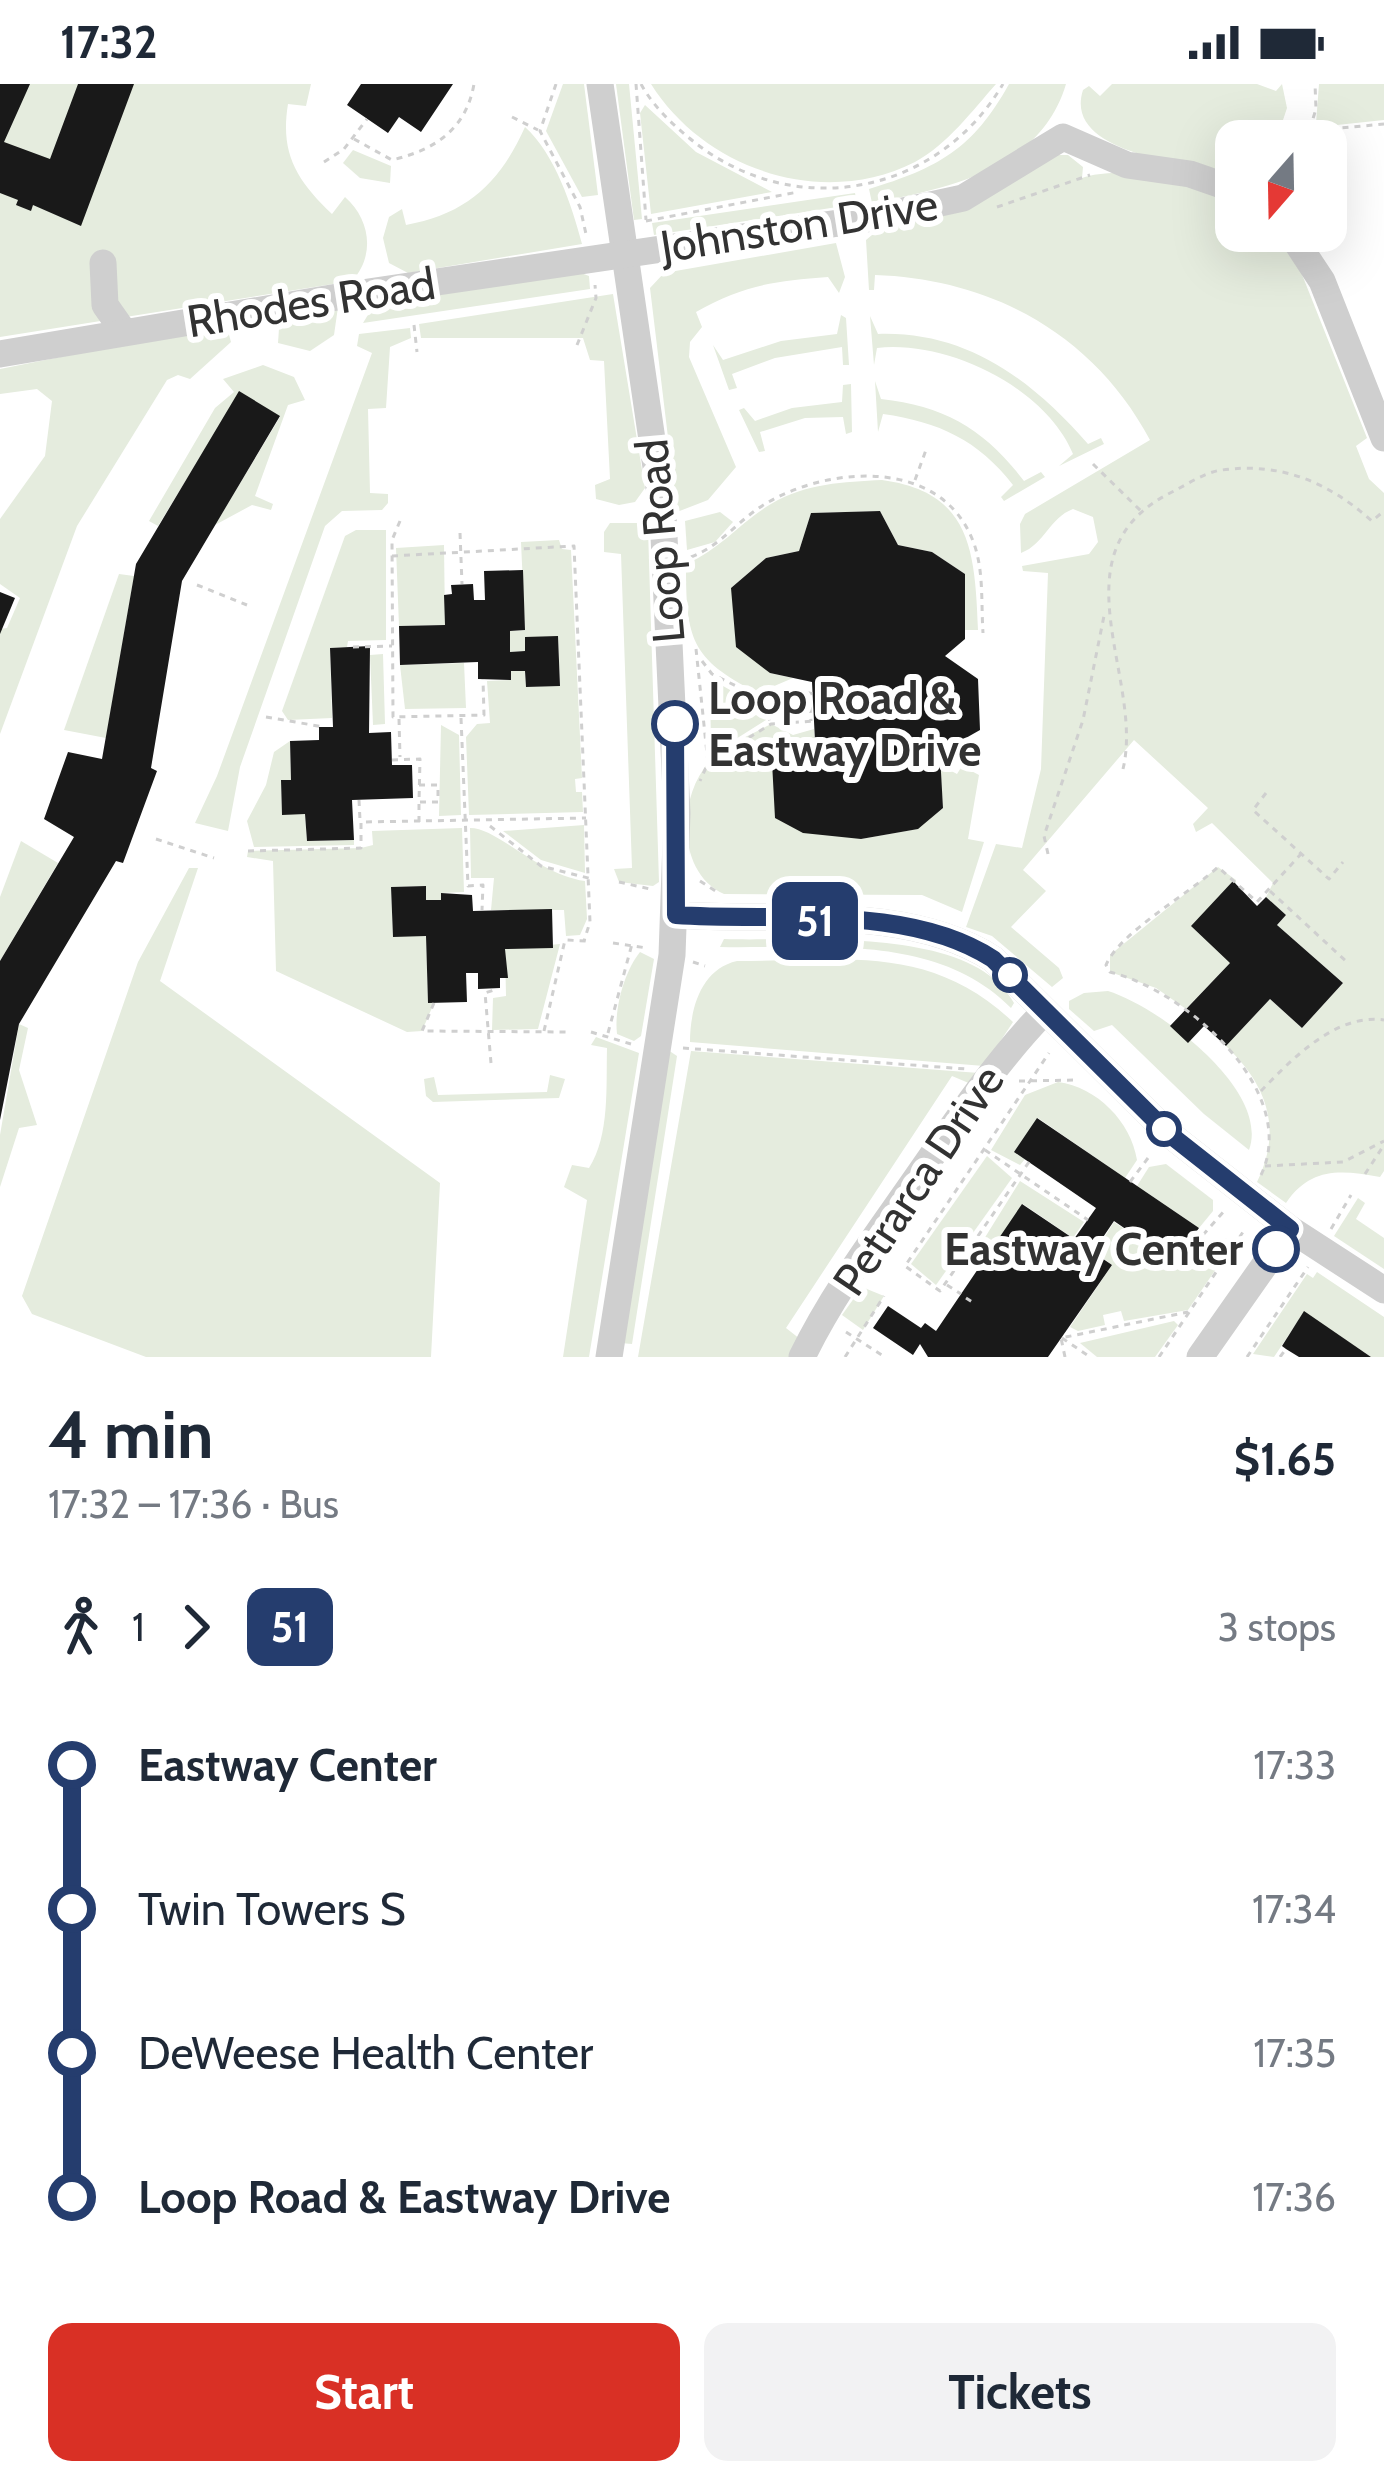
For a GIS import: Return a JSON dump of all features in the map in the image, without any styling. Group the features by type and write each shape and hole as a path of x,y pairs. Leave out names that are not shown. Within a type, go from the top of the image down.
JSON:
{"street":[{"name":"Loop Road","path":"600,84 663,515 676,769 676,915 609,1357"},
{"name":"Johnston Drive","path":"623,254 859,221 950,202 986,187 1064,137 1127,165 1215,183"},
{"path":"1303,252 1322,281 1384,438"},
{"name":"Rhodes Road","path":"0,354 623,254"},
{"path":"104,263 105,305 124,332"},
{"path":"676,915 921,925 962,938 993,959 1168,1133 1290,1229 1384,1290"},
{"name":"Petrarca Drive","path":"802,1357 990,1072 1044,1012"},
{"path":"1200,1357 1290,1229"}],"path":[{"path":"354,139 392,160 428,152 455,128 471,103 474,84"},
{"path":"539,131 556,84"},
{"path":"639,84 661,112 722,163 805,191"},
{"path":"639,84 648,231"},
{"path":"646,220 805,191 872,184 921,167 963,135 1003,84"},
{"path":"1313,120 1315,84"},
{"path":"471,103 479,104"},
{"path":"512,117 539,131 578,202 587,242"},
{"path":"324,162 354,139 368,119"},
{"path":"1347,127 1384,124"},
{"path":"984,211 1098,172"},
{"path":"578,202 598,201"},
{"path":"577,345 596,298 595,284"},
{"path":"596,298 613,294"},
{"path":"414,325 418,352"},
{"path":"914,482 926,450"},
{"path":"1093,464 1143,513"},
{"path":"1048,854 1044,836 1100,656 1113,562 1128,528 1156,500 1214,471 1265,465 1319,483 1372,521 1384,511"},
{"path":"683,560 720,545 762,506 814,482 883,477 914,482 939,494 967,527 979,563 983,633"},
{"path":"400,521 392,556 393,717 484,715 483,679"},
{"path":"460,533 462,584"},
{"path":"562,539 563,547"},
{"path":"392,556 574,546 590,922 586,941 565,940 544,1033"},
{"path":"197,585 247,605"},
{"path":"1106,603 1129,745 1123,769"},
{"path":"692,641 712,674 764,700 771,724"},
{"path":"353,647 393,646"},
{"path":"701,659 708,763"},
{"path":"703,690 712,674"},
{"path":"695,793 716,754 771,724 813,721 811,694 791,688 764,700"},
{"path":"461,716 468,886 482,885 482,910"},
{"path":"266,717 324,727"},
{"path":"399,717 400,760"},
{"path":"707,741 716,754"},
{"path":"392,760 420,759 419,822"},
{"path":"419,784 438,785 438,802 419,802"},
{"path":"1266,794 1253,810 1329,879 1343,862"},
{"path":"248,851 361,848 359,800"},
{"path":"361,822 586,818"},
{"path":"487,823 541,866 590,878"},
{"path":"156,839 214,858"},
{"path":"1257,1182 1273,1141 1260,1092 1243,1065 1156,988 1110,972 1106,965 1154,915 1180,902 1218,867 1257,902 1301,854"},
{"path":"695,873 724,894"},
{"path":"619,882 657,892"},
{"path":"702,890 710,888"},
{"path":"1268,890 1349,964"},
{"path":"613,944 654,949"},
{"path":"608,1033 632,944"},
{"path":"691,962 705,966"},
{"path":"490,1063 485,993 497,993 497,988"},
{"path":"434,1003 422,1031 566,1032"},
{"path":"1260,1092 1324,1036 1364,1017 1384,1020"},
{"path":"591,1031 639,1044"},
{"path":"1029,1162 940,1291 905,1266 1053,1046"},
{"path":"667,1047 980,1070"},
{"path":"1027,1084 1068,1077 1093,1084"},
{"path":"1265,1166 1343,1162 1384,1143"},
{"path":"1365,1174 1384,1143"},
{"path":"984,1148 1088,1220"},
{"path":"1130,1182 1156,1148"},
{"path":"1329,1234 1352,1195"},
{"path":"1230,1204 1195,1244 1239,1239"},
{"path":"1160,1357 1251,1219"},
{"path":"976,1239 991,1250"},
{"path":"1215,1241 1220,1266"},
{"path":"1250,1356 1312,1260"},
{"path":"946,1284 974,1303"},
{"path":"845,1357 884,1296"},
{"path":"1061,1338 1190,1312"},
{"path":"824,1318 885,1357"},
{"path":"1061,1338 1065,1357"},
{"path":"1061,1338 1090,1357"},
{"path":"1280,1357 1286,1349"}],"shaded area":[{"path":"0,84 311,84 306,106 288,104 289,151 300,177 332,214 345,197 360,216 367,250 359,271 352,281 0,337"},
{"path":"563,84 584,84 598,195 582,197 546,131"},
{"path":"616,84 629,84 642,219 634,220"},
{"path":"651,84 996,84 927,155 879,176 843,182 805,181 734,159 674,114"},
{"path":"1009,84 1066,84 1054,113 1014,155 961,181 872,203 869,189 934,164 967,140"},
{"path":"1112,84 1257,84 1276,91 1282,84 1287,108 1283,120 1215,120 1215,172 1135,153 1111,142 1092,129 1082,112 1083,90 1089,86 1100,96"},
{"path":"1319,84 1384,84 1384,120 1347,124 1347,120 1316,120"},
{"path":"645,105 696,152 772,192 651,214 640,113"},
{"path":"525,127 554,166 582,244 408,273 389,263 383,238 389,217 402,209 406,225 464,204 492,180"},
{"path":"353,150 391,166 390,183 360,178 343,163"},
{"path":"1050,155 1068,155 1083,167 1082,178 1139,174 1215,195 1215,252 1287,252 1301,272 1367,438 1356,446 1369,479 1384,493 1384,1171 1380,1177 1339,1173 1316,1177 1286,1203 1257,1182 1269,1144 1267,1109 1252,1076 1226,1046 1270,999 1302,1028 1343,983 1277,925 1286,915 1266,897 1273,883 1212,823 1196,832 1193,824 1208,808 1134,740 1023,870 1046,891 1011,927 1059,968 1063,978 1052,987 992,936 966,927 996,844 1022,848 1041,769 1048,573 1023,571 1022,566 1089,554 1098,542 1093,517 1073,509 1021,553 1020,524 1025,514 1150,440 1100,370 1036,320 999,301 918,279 875,275 874,290 869,290 866,240 884,225"},
{"path":"855,193 857,204 654,235 652,223"},
{"path":"836,243 845,277 839,293 828,277 792,280 744,290 696,312 702,327 690,342 689,357 736,467 708,500 677,512 650,288 664,273"},
{"path":"576,271 589,276 590,289 363,323 377,300"},
{"path":"613,294 645,488 635,502 619,505 596,499 595,485 610,479 604,361 590,360 583,338 421,338 419,324"},
{"path":"338,307 334,335 310,351 278,343 280,314"},
{"path":"841,315 846,318 849,365 843,365 842,347 775,358 732,374 737,388 729,390 713,345 723,360 781,341 837,334"},
{"path":"870,316 878,334 940,341 995,364 1044,399 1088,444 1101,438 1104,444 1059,466 1073,454 1059,430 1040,408 991,373 962,360 904,348 877,348 874,365"},
{"path":"226,324 231,342 190,379 178,375 167,380 77,526 0,734 0,629 7,628 20,598 0,584 0,519 45,456 52,401 37,389 0,394 0,369"},
{"path":"410,328 411,338 390,347 386,408 368,409 370,493 388,494 388,503 382,510 342,511 325,526 240,767 228,831 195,823 217,776 372,353 357,346 359,334"},
{"path":"263,365 294,377 305,400 288,405 255,496 273,504 271,510 252,505 215,525 280,417 240,392 158,526 149,521 215,408 234,392 223,379"},
{"path":"875,381 881,399 945,415 979,434 1024,481 1041,472 1045,477 1004,501 1001,497 1013,485 986,456 956,436 883,414 878,432"},
{"path":"851,384 852,432 846,434 843,417 805,418 760,432 765,451 759,452 739,410 744,408 755,421 792,408 842,402 843,385"},
{"path":"882,480 934,497 962,529 974,574 978,630 965,630 965,574 932,552 898,545 880,511 811,513 799,551 766,558 731,588 770,673 793,678 758,693 705,657 691,628 686,564 784,497 825,485"},
{"path":"720,512 733,522 715,542 687,550 685,521"},
{"path":"610,523 640,523 648,529 659,882 653,886 619,882 614,869 632,868 621,554 604,552 604,532"},
{"path":"356,530 386,530 386,640 348,641 347,647 330,648 332,718 288,720 282,711 345,536"},
{"path":"559,540 562,549 571,550 582,778 575,779 576,792 582,792 583,812 469,815 466,737 477,724 490,723 487,681 510,680 511,671 525,671 526,687 560,685 558,637 525,637 525,651 510,652 510,631 525,630 521,542"},
{"path":"444,545 445,625 399,626 396,548"},
{"path":"119,574 134,576 106,738 64,730"},
{"path":"383,654 385,724 373,725 370,655"},
{"path":"464,663 466,708 405,709 400,665"},
{"path":"716,682 760,707 766,720 720,749 711,741 710,693"},
{"path":"771,724 793,735 814,729 815,741 772,762 861,839 917,829 943,808 940,765 957,774 962,766 979,775 968,839 984,842 962,912 922,895 724,894 708,884 690,851 688,810 693,790 714,757"},
{"path":"441,725 459,735 461,815 439,816"},
{"path":"290,741 291,780 281,781 282,814 305,814 307,841 354,840 354,845 254,847 247,821 266,785 274,752"},
{"path":"584,825 585,873 541,860 503,831"},
{"path":"462,828 464,892 441,893 441,900 426,900 425,886 391,887 393,936 426,936 428,1002 434,1003 422,1031 407,1032 276,971 273,861 247,857 248,851 361,848 373,845 372,831"},
{"path":"470,828 493,835 551,870 585,881 587,919 580,935 566,936 564,910 491,910 494,878 471,878"},
{"path":"21,841 58,863 0,961 0,897"},
{"path":"1218,867 1236,880 1230,963 1186,1009 1156,988 1110,972 1110,955"},
{"path":"189,868 198,868 160,981 440,1183 431,1357 146,1357 32,1314 22,1296 138,962"},
{"path":"724,939 882,942 924,949 962,960 993,978 1014,1003 1011,1008 981,984 912,956 835,947 720,947"},
{"path":"560,944 538,1029 492,1030 493,998 506,996 505,949"},
{"path":"640,952 654,959 641,1036 634,1041 617,1034 617,1013 625,980"},
{"path":"849,959 917,968 982,997 1013,1022 984,1066 690,1042 692,1017 706,981 737,961"},
{"path":"1108,991 1180,1032 1227,1077 1251,1126 1249,1150 1204,1114 1112,1025 1094,1031 1069,1009 1069,1001 1084,993"},
{"path":"19,1024 28,1028 19,1070 37,1125 19,1128 0,1187 0,1135"},
{"path":"596,1037 639,1053 589,1357 563,1357 587,1200 564,1187 572,1165 589,1168 601,1141 606,1110 607,1048 591,1045"},
{"path":"668,1050 677,1056 632,1344 620,1343"},
{"path":"691,1051 979,1073 971,1084 952,1076 786,1328 800,1339 791,1357 638,1357"},
{"path":"550,1075 565,1079 559,1098 433,1102 426,1096 424,1079 434,1077 438,1095 547,1092"},
{"path":"1058,1082 1086,1091 1120,1120 1137,1160 1125,1178 1038,1118 1015,1151 1025,1159 1020,1165 991,1150 1025,1095"},
{"path":"987,1156 1012,1178 936,1285 911,1264"},
{"path":"1166,1164 1213,1200 1213,1211 1199,1228 1137,1186 1149,1167"},
{"path":"1020,1181 1084,1222 1073,1238 1023,1204 994,1246 984,1239"},
{"path":"1358,1198 1365,1203 1356,1219 1384,1238 1384,1269 1334,1236"},
{"path":"1114,1222 1174,1262 1179,1257 1187,1262 1198,1246 1212,1248 1216,1269 1188,1310 1124,1321 1121,1311 1103,1315 1105,1325 1078,1331 1070,1327 1112,1265 1095,1252"},
{"path":"1317,1272 1384,1317 1384,1357 1371,1357 1304,1312 1274,1357 1253,1354 1307,1274 1313,1278"},
{"path":"862,1287 884,1296 863,1330 842,1315"},
{"path":"1174,1321 1178,1325 1155,1357 1097,1357 1080,1343"}],"building":[{"path":"0,84 30,84 4,142 50,159 78,84 134,84 81,226 33,205 31,211 16,205 18,200 0,193"},
{"path":"361,84 453,84 421,132 399,117 388,133 347,105"},
{"path":"239,391 280,416 182,581 151,768 157,771 123,863 116,861 19,1024 0,1120 0,961 74,837 44,819 68,752 102,759 136,564"},
{"path":"880,511 898,545 932,552 965,574 965,639 945,656 978,679 980,730 950,747 941,743 934,753 940,754 943,808 918,829 861,839 803,833 775,818 772,762 815,741 812,682 770,673 736,647 731,588 766,558 799,551 811,513"},
{"path":"523,570 525,630 510,631 510,652 525,651 525,637 558,636 560,686 526,687 525,671 511,671 511,680 478,679 478,662 400,665 399,626 445,625 444,595 452,594 451,585 473,584 474,600 485,600 484,571"},
{"path":"0,592 15,598 0,634"},
{"path":"370,646 369,733 391,732 392,765 412,765 413,798 352,800 354,840 307,841 305,814 282,815 281,780 291,780 290,741 319,740 319,727 333,727 330,648"},
{"path":"1233,881 1257,906 1266,897 1286,915 1277,925 1343,983 1302,1028 1270,999 1226,1046 1204,1026 1188,1043 1170,1026 1230,963 1191,926"},
{"path":"426,886 426,900 441,900 441,893 472,895 473,911 552,909 553,948 505,949 508,978 500,978 500,988 478,989 478,973 466,973 467,1002 428,1003 426,936 393,937 391,887"},
{"path":"1037,1118 1199,1228 1190,1241 1198,1246 1187,1262 1179,1257 1175,1263 1114,1221 1093,1252 1112,1265 1048,1357 928,1357 920,1344 913,1355 873,1328 888,1306 921,1328 925,1323 936,1331 1022,1204 1074,1239 1096,1208 1014,1152"},
{"path":"1304,1311 1371,1357 1299,1357 1286,1349 1282,1346"}],"bus line":[{"name":"51","path":"675,724 676,915 921,925 962,938 993,959 1168,1133 1290,1229 1276,1249"}],"place":[{"name":"Loop Road & Eastway Drive","path":"675,724"},
{"name":"Eastway Center","path":"1276,1249"}]}
